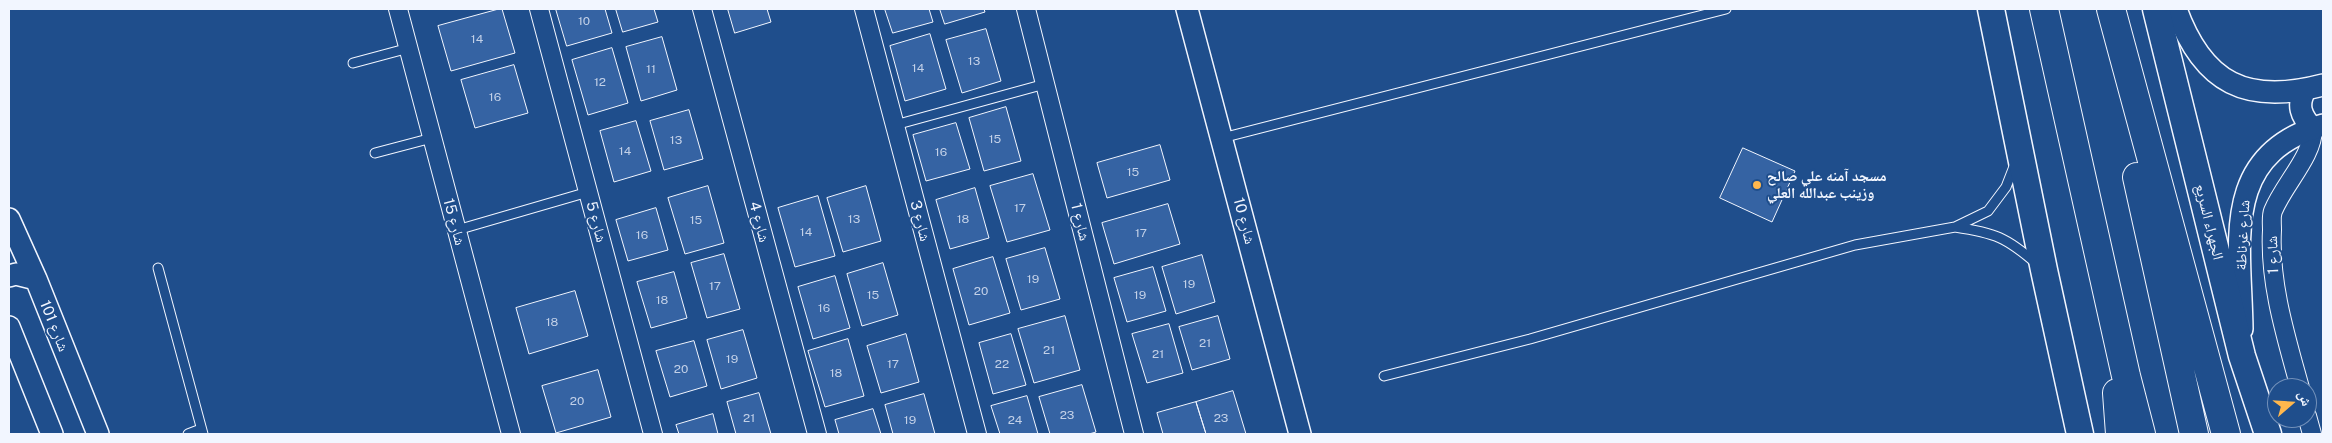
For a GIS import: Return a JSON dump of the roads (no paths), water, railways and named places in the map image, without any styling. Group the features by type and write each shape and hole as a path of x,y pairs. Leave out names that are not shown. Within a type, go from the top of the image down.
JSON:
{"highway":[{"path":"2044,9 2141,434"},
{"path":"2101,9 2194,434"},
{"path":"2110,9 2226,434"},
{"path":"2115,324 2120,434"}],"main road":[{"path":"1991,9 2044,270 2080,434"},
{"name":"الجهراء السريع","path":"2156,9 2242,356 2268,434"}],"street":[{"name":"شارع 15","path":"398,9 511,434"},
{"name":"شارع 5","path":"539,9 653,434"},
{"name":"شارع 4","path":"702,9 816,434"},
{"name":"شارع 3","path":"864,9 977,434"},
{"name":"شارع 1","path":"1026,9 1134,434"},
{"name":"شارع 10","path":"1187,9 1300,434"},
{"path":"2176,9 2185,33 2198,52 2226,80 2240,88 2258,92 2278,93 2314,87"},
{"path":"2314,87 2300,98 2300,107 2302,115 2318,127"},
{"name":"شارع 1","path":"2298,378 2274,281 2271,243 2273,212 2287,183 2309,149 2318,127"},
{"name":"شارع غرناطة","path":"2242,356 2240,253 2243,203 2247,186 2263,162 2280,144 2289,138 2318,127"},
{"name":"شارع 101","path":"9,219 36,279 98,434"},
{"path":"9,276 16,274 36,279"},
{"path":"9,327 52,434"}],"lane":[{"path":"1222,138 1726,9"},
{"path":"353,62 408,48"},
{"path":"895,124 1045,84"},
{"path":"375,154 432,138"},
{"path":"1384,376 1530,339 1855,244 1955,227 1988,211 2006,187 2020,150"},
{"path":"457,230 588,192"},
{"path":"1955,227 1990,232 2016,246 2044,270"},
{"path":"158,268 202,431 188,434"}],"place":[{"name":"مسجد آمنه علي صالح وزينب عبدالله العلي","path":"1757,185"}]}
